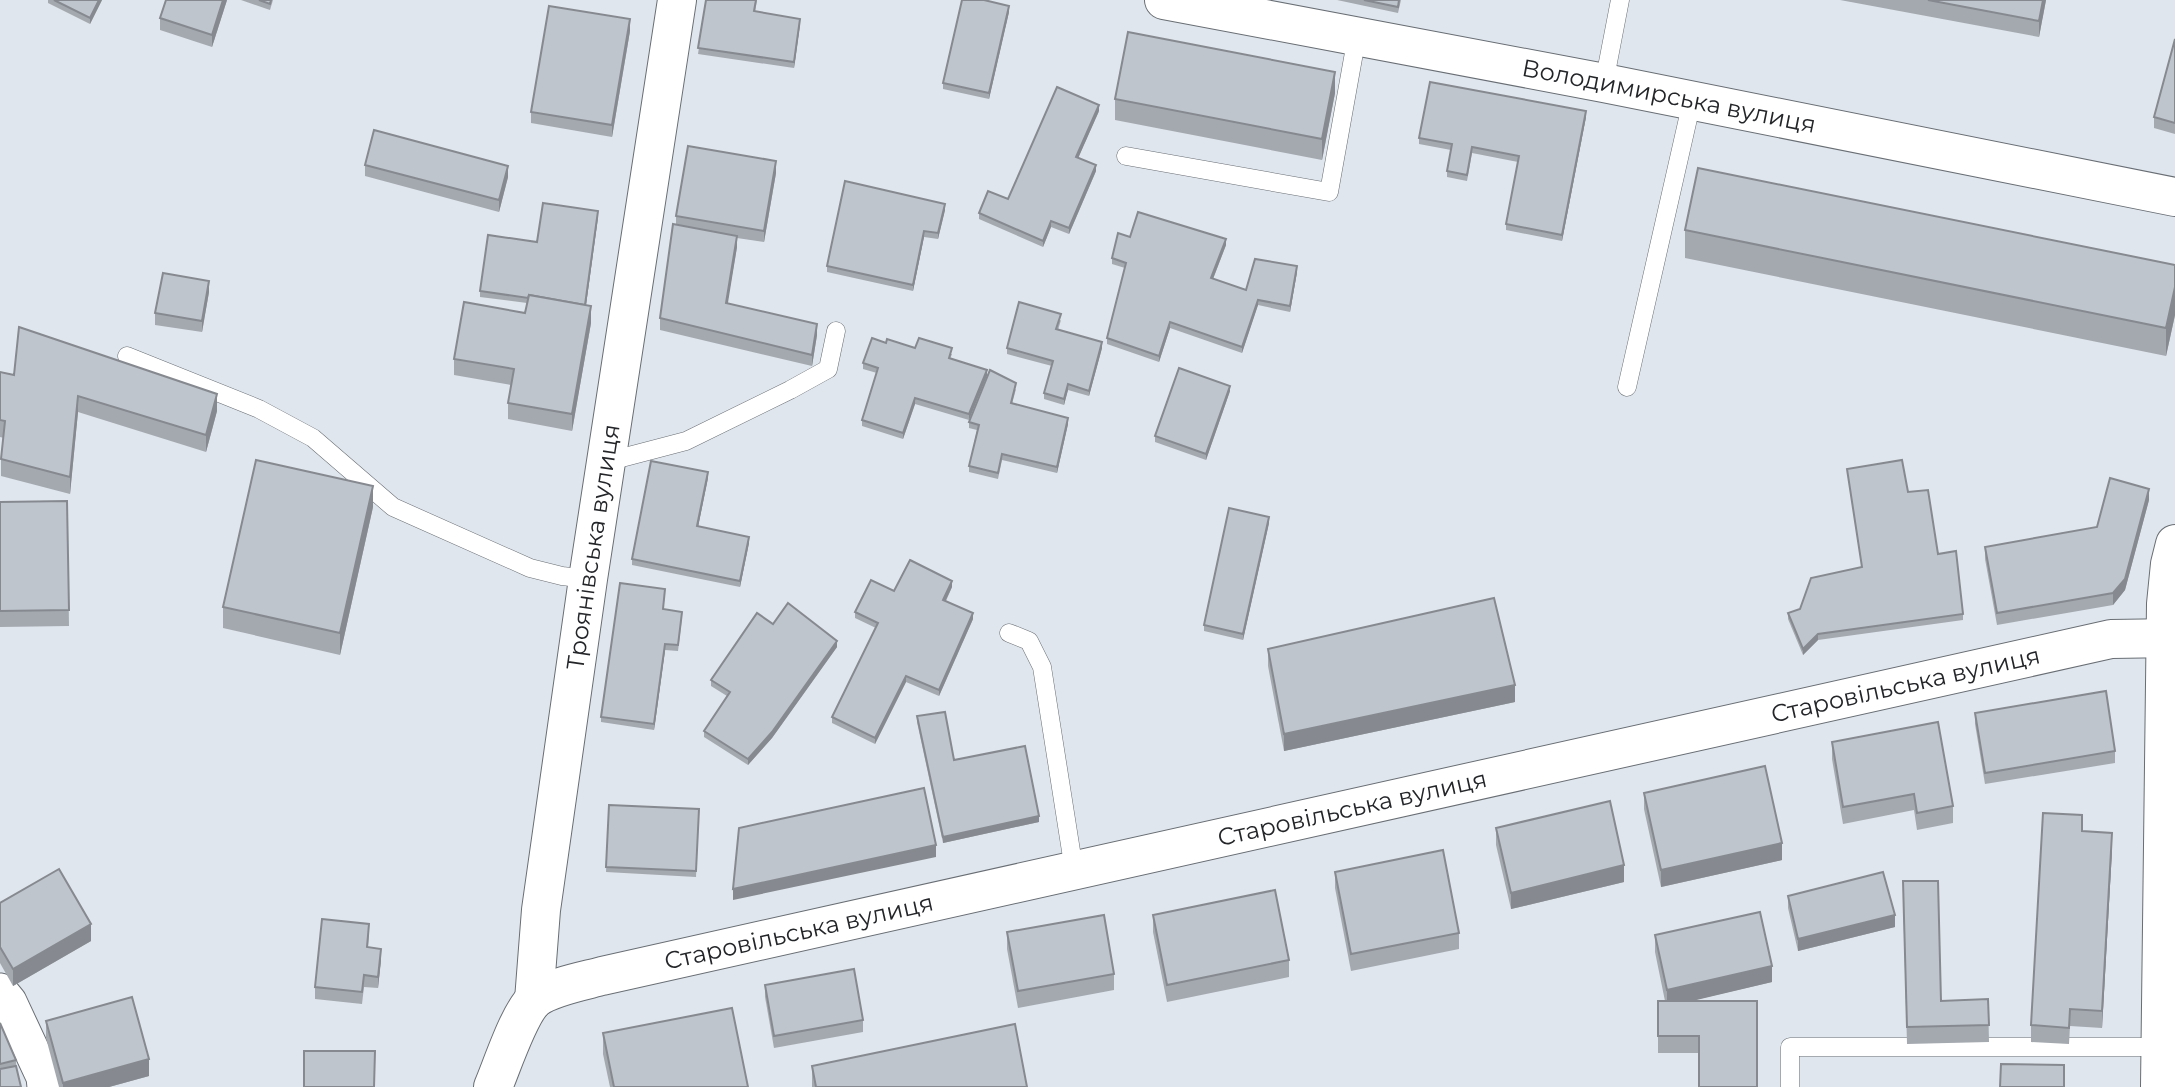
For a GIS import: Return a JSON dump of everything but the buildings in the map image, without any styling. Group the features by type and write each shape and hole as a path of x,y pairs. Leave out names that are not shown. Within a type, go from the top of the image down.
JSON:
{"street":[{"name":"Троянівська вулиця","path":"493,1087 522,1018 534,1000 541,910 588,579 677,0"},
{"name":"Володимирська вулиця","path":"1186,2 2175,197"},
{"path":"2161,1087 2161,1047 2169,999 2171,638 2167,593 2175,544"},
{"name":"Старовільська вулиця","path":"534,1000 547,992 602,976 2111,639 2171,638"},
{"path":"0,991 9,1002 44,1077 45,1087"}],"lane":[{"path":"1604,83 1620,0"},
{"path":"1126,156 1328,192 1357,36"},
{"path":"1628,387 1692,102"},
{"path":"606,462 686,441 828,369 836,331"},
{"path":"127,356 259,409 313,438 393,507 530,568 588,579"},
{"path":"1009,633 1029,641 1042,667 1074,870"},
{"path":"1790,1087 1790,1047 2161,1047"}]}
